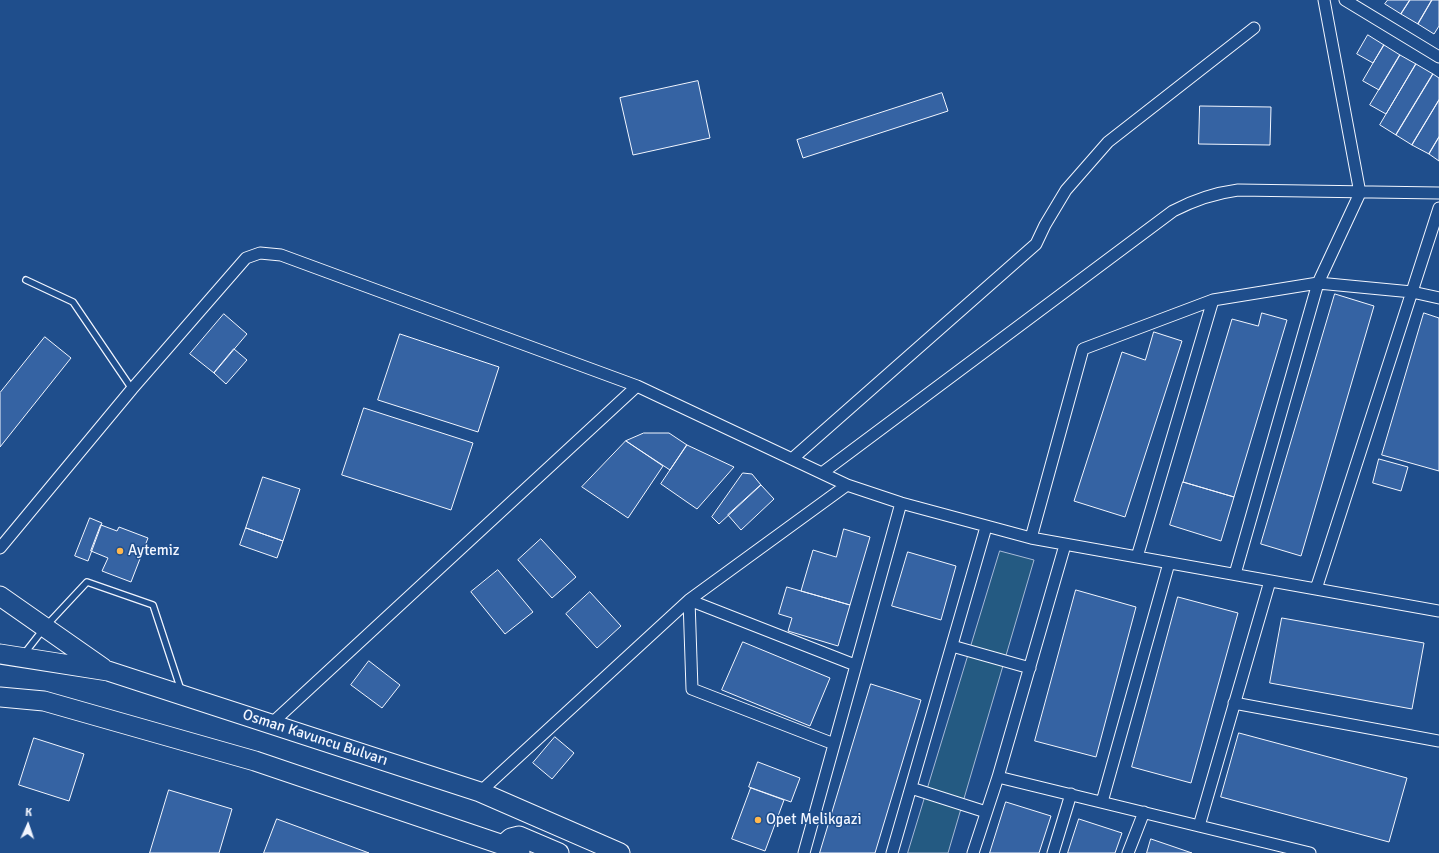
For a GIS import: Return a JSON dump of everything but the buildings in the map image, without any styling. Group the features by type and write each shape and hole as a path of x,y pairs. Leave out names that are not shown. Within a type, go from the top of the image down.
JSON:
{"highway":[{"path":"0,596 108,671"},
{"name":"Osman Kavuncu Bulvarı","path":"0,654 108,671 480,792 620,853"},
{"path":"0,697 44,701 255,761 512,849 511,838 519,836 559,853"}],"street":[{"path":"1234,574 1318,283 1360,193 1324,0"},
{"path":"1345,0 1439,57"},
{"path":"792,459 1036,244 1045,225 1066,190 1093,157 1108,142 1254,28"},
{"path":"822,473 1173,211 1185,205 1212,195 1238,190 1439,193"},
{"path":"1316,589 1439,208"},
{"path":"0,548 132,389 246,258 267,252 281,255 637,386 847,485 901,503 1031,538 1439,611"},
{"path":"1031,538 1083,349 1213,300 1318,283 1412,292 1439,298"},
{"path":"1137,557 1213,300"},
{"path":"271,724 637,386"},
{"path":"480,792 689,600 847,485"},
{"path":"804,853 901,503"},
{"path":"892,853 986,527"},
{"path":"972,853 998,777 1065,544"},
{"path":"1102,802 1169,563"},
{"path":"1199,826 1270,581"},
{"path":"689,600 856,665"},
{"path":"689,600 692,688 834,744"},
{"path":"952,646 1030,668"},
{"path":"1234,703 1439,741"},
{"path":"998,777 1199,826 1283,850 1310,853"},
{"path":"911,788 986,812"},
{"path":"1054,853 1071,794"},
{"path":"1128,853 1144,812"}],"lane":[{"path":"26,280 73,302 132,389"},
{"path":"22,658 45,627 87,582 153,605 182,696"}],"shaded area":[{"path":"1000,551 1034,560 948,853 908,853"}],"place":[{"name":"Aytemiz","path":"120,551"},
{"name":"Opet Melikgazi","path":"758,820"}]}
